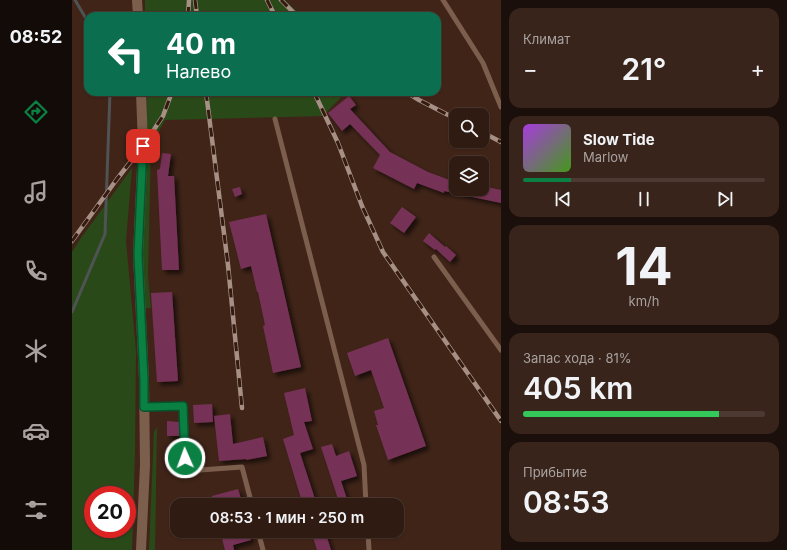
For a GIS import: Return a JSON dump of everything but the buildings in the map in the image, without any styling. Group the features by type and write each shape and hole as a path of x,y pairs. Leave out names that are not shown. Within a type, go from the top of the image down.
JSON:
{"street":[{"path":"137,0 138,12"},
{"path":"141,96 143,146 138,254 144,380 144,465 141,550"}],"lane":[{"path":"443,0 483,63 501,107"},
{"path":"276,119 364,465 366,498"},
{"path":"434,257 501,350"},
{"path":"144,407 183,406 186,471 242,467 250,498"},
{"path":"260,538 263,550"},
{"path":"368,538 368,550"}],"green space":[{"path":"145,0 285,0 298,12 145,12"},
{"path":"147,96 342,96 323,116 165,120 151,145 148,276 151,308 144,308 139,229 145,149"},
{"path":"132,168 126,241 136,351 134,486 84,486 84,538 132,538 132,550 72,550 72,252"},
{"path":"157,427 155,550 149,550 154,432"}],"waterway":[{"path":"75,0 84,15"},
{"path":"72,312 105,234 110,96"}],"railway":[{"path":"188,12 189,0"},
{"path":"195,0 196,12"},
{"path":"267,0 273,12"},
{"path":"281,0 293,12"},
{"path":"72,241 143,146 163,116 170,96"},
{"path":"207,96 228,265 242,408"},
{"path":"316,96 338,143 362,206 383,252 501,421"},
{"path":"412,96 449,115"},
{"path":"489,136 501,142"}],"route":[{"path":"143,146 138,254 144,407 183,406 185,458"}]}
